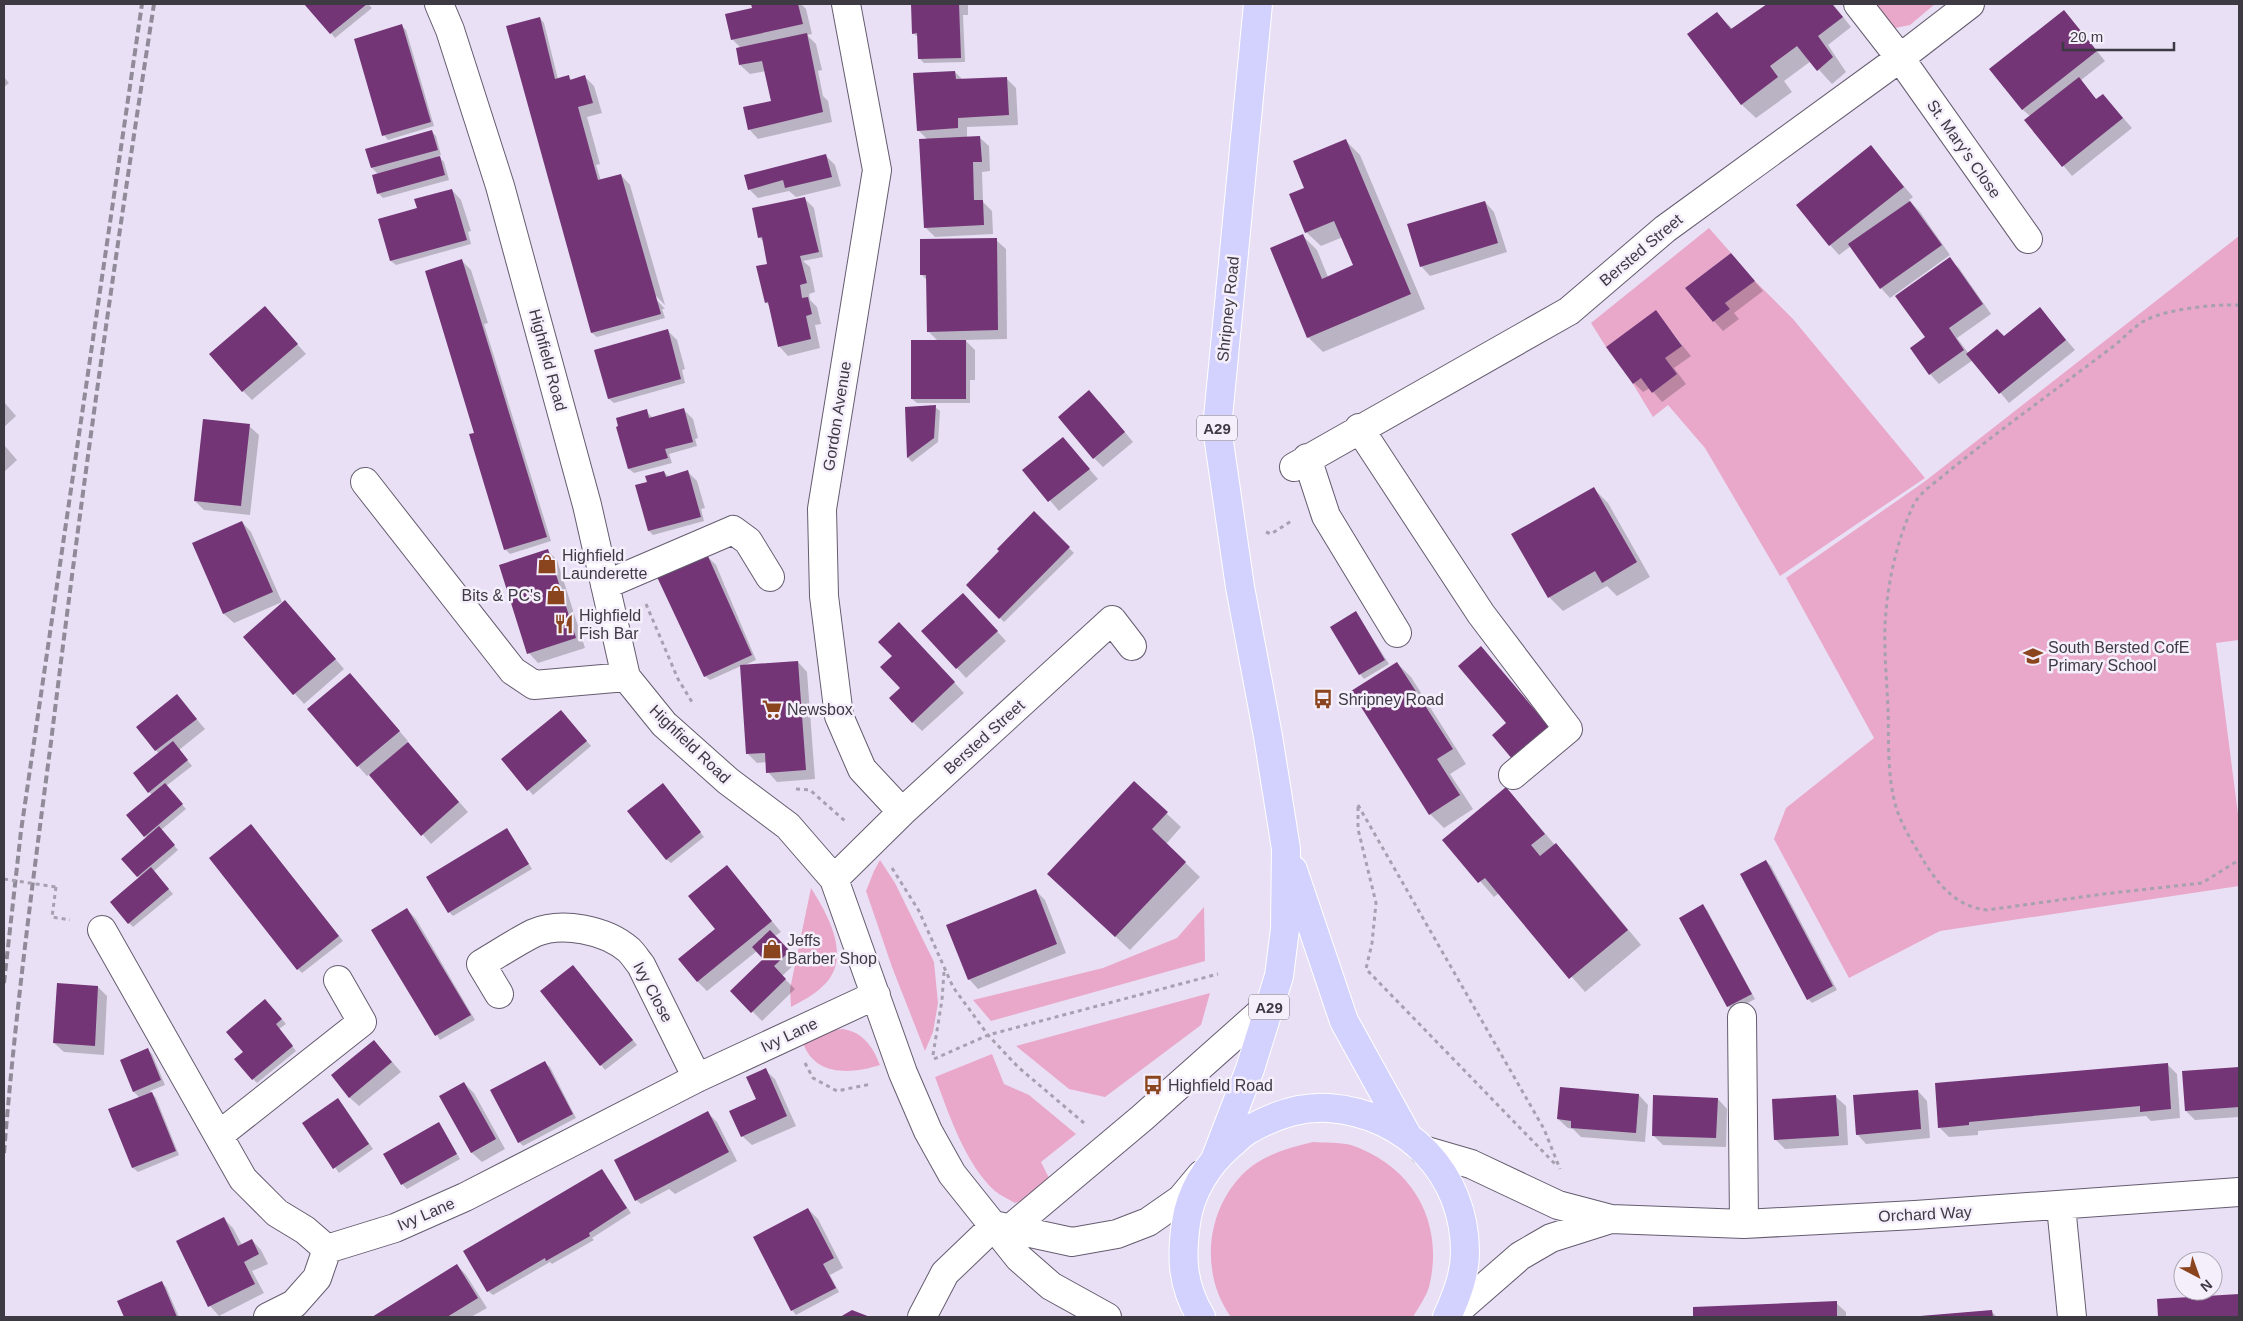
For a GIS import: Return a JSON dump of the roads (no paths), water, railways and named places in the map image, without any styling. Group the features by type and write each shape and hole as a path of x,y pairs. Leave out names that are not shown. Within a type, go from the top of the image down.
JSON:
{"main road":[{"name":"Shripney Road","path":"1258,4 1217,428 1240,586 1268,736 1286,849 1344,1021 1415,1142"},
{"name":"Shripney Road","path":"1201,1317 1191,1300 1182,1254 1188,1208 1212,1162 1250,1069 1279,976 1285,929 1286,849"},
{"name":"Shripney Road","path":"1212,1162 1248,1130 1286,1113 1328,1108 1369,1115 1415,1142 1431,1157 1450,1185 1462,1218 1465,1253 1460,1288 1448,1317"}],"street":[{"name":"Highfield Road","path":"439,4 450,30 500,186 587,505 626,677 664,724 728,781 788,826 834,879 903,1073 928,1131 952,1174 1002,1227 1019,1258 1051,1286 1107,1317"},
{"name":"Gordon Avenue","path":"846,4 877,170 822,509 824,596 839,716 862,768 902,812"},
{"name":"St. Mary's Close","path":"1858,4 1900,58 2028,239"},
{"name":"Bersted Street","path":"1397,633 1326,516 1300,462 1569,311 1665,229 1900,58 1970,4"},
{"path":"1359,428 1481,614 1568,729 1513,774"},
{"path":"365,482 513,671 534,684 626,677"},
{"path":"605,585 732,530 748,541 770,577"},
{"name":"Bersted Street","path":"834,879 902,812 1112,620 1132,646"},
{"path":"90,926 219,1135 243,1179 277,1212 305,1230 327,1249 317,1278 294,1304 268,1317"},
{"name":"Ivy Close","path":"499,994 481,964 535,933 552,928 576,927 594,932 628,949 641,965 697,1078"},
{"path":"219,1135 362,1022 338,980"},
{"name":"Ivy Lane","path":"327,1249 394,1228 465,1197 697,1078 876,995"},
{"path":"922,1317 945,1273 1127,1131 1269,1005"},
{"path":"1742,1017 1744,1224"},
{"path":"1415,1142 1471,1164 1558,1204 1611,1219"},
{"path":"1002,1227 1072,1242 1117,1234 1148,1222 1181,1199 1212,1162"},
{"name":"Orchard Way","path":"1611,1219 1744,1224 2061,1206 2239,1192"},
{"path":"2061,1206 2072,1317"},
{"path":"1448,1317 1520,1256 1551,1238 1611,1219"}],"railway":[{"path":"4,983 21,831 142,4"},
{"path":"4,1153 13,1050 74,557 154,4"}],"place":[{"name":"Highfield Launderette","path":"547,564"},
{"name":"Bits & PC's","path":"556,595"},
{"name":"Highfield Fish Bar","path":"564,624"},
{"name":"South Bersted CofE Primary School","path":"2033,656"},
{"name":"Shripney Road","path":"1323,699"},
{"name":"Newsbox","path":"772,709"},
{"name":"Jeffs Barber Shop","path":"772,949"},
{"name":"Highfield Road","path":"1153,1085"}]}
